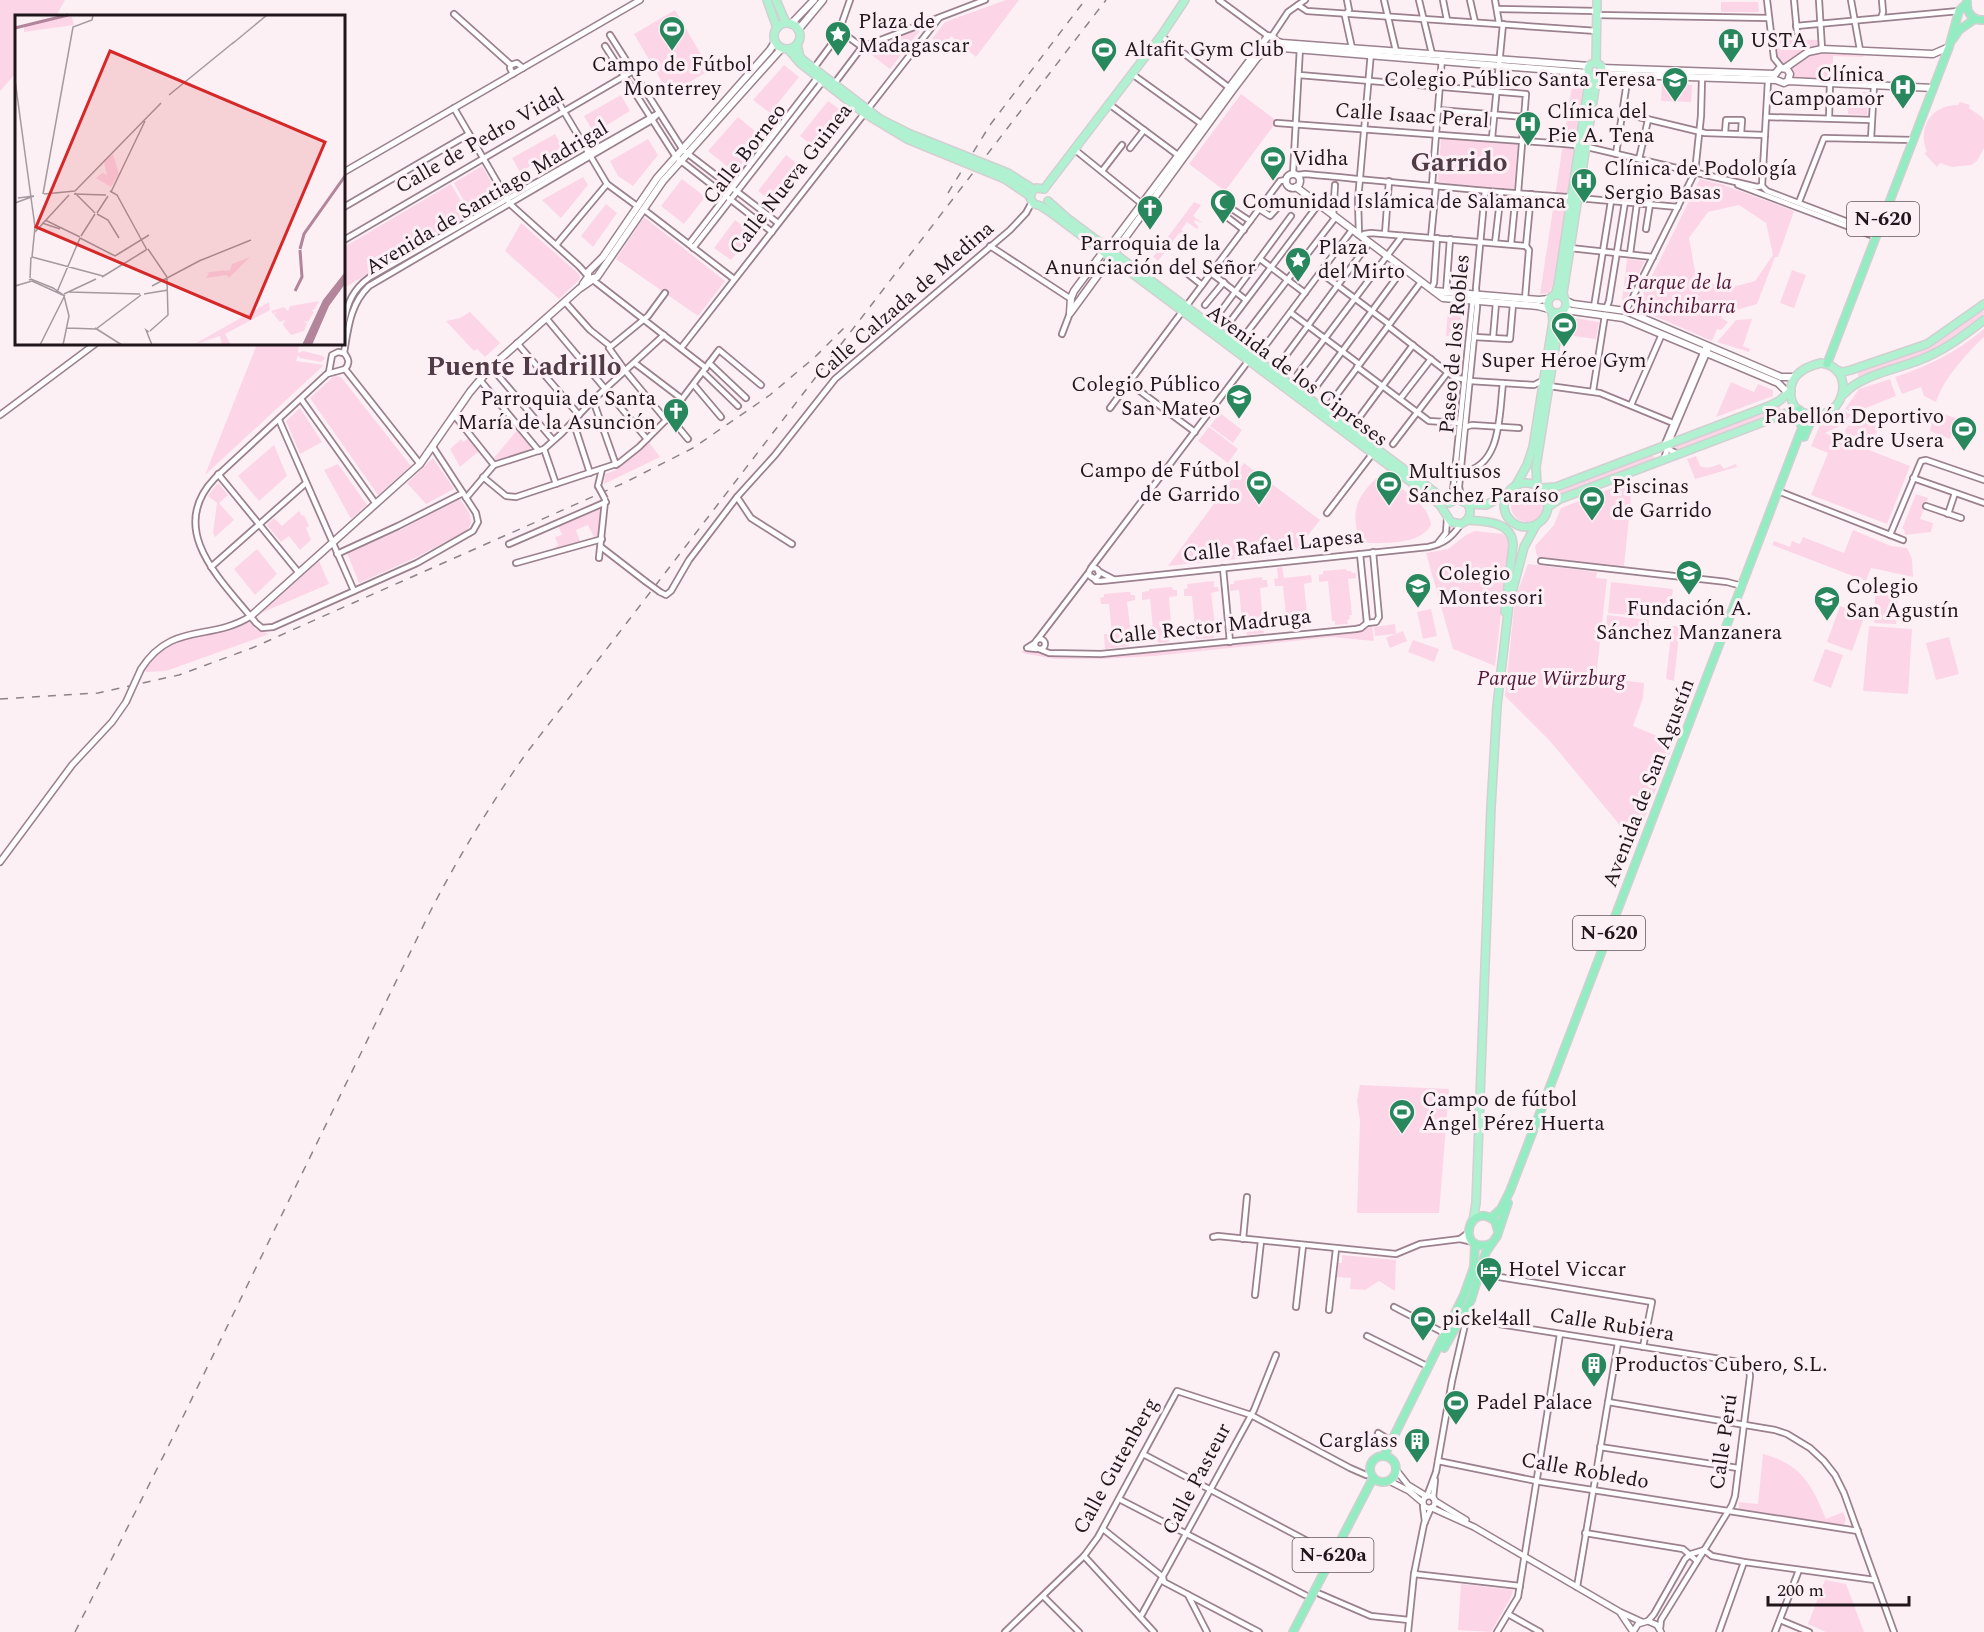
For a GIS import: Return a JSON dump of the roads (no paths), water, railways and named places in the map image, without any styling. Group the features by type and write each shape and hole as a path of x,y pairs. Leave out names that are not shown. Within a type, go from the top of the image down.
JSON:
{"highway":[{"name":"N-620","path":"1827,364 1949,45 1953,25 1959,11 1967,1"},
{"path":"1967,1 1968,12 1981,21"},
{"name":"N-620","path":"1949,45 1959,30 1981,21"},
{"path":"1798,410 1804,420 1802,428"},
{"path":"1786,413 1796,416 1802,428"},
{"name":"Avenida de San Agustín","path":"1778,490 1789,472 1809,424 1818,415"},
{"name":"Avenida de San Agustín","path":"1498,1231 1510,1191 1802,428"},
{"name":"Avenida de San Agustín","path":"1487,1217 1501,1209 1510,1191"},
{"name":"N-620","path":"1473,1221 1487,1217"},
{"path":"1487,1217 1495,1221 1498,1231"},
{"path":"1384,1456 1464,1295 1474,1267 1474,1243 1468,1233 1473,1221"},
{"name":"N-620","path":"1490,1244 1495,1241 1498,1231"},
{"path":"1474,1243 1480,1246 1490,1244"},
{"path":"1418,1391 1469,1305 1490,1244"},
{"path":"1377,1457 1391,1458 1396,1464 1396,1471 1389,1481 1378,1482 1370,1477 1372,1461 1377,1457"},
{"name":"N-620a","path":"1293,1632 1370,1477"}],"main road":[{"path":"767,0 777,28"},
{"path":"776,0 789,24 798,30"},
{"path":"251,616 420,464 491,367 592,276 603,257 640,207 770,50 775,42 774,32 777,28 789,24 814,0"},
{"path":"823,0 798,30 797,44 800,57 865,111"},
{"path":"1044,189 1161,36 1185,0"},
{"path":"1536,525 1522,527 1512,522 1451,522 1446,516 1446,507 1452,501 1486,505 1507,494 1516,485 1527,465 1533,447 1542,393 1560,316 1564,311 1563,291 1581,147 1594,71 1597,0"},
{"path":"1070,313 1074,300 1109,252 1231,89 1270,41 1300,48 1628,75 1768,81 1808,52 1822,49 1933,54 1949,45"},
{"path":"775,42 865,111"},
{"path":"685,152 785,48 797,44"},
{"path":"1300,48 1352,48 1371,53 1396,51 1432,54 1442,58"},
{"path":"1783,68 1790,74 1788,81"},
{"path":"1594,71 1775,77 1784,83 1788,81 1933,88"},
{"name":"Avenida de los Cipreses","path":"865,111 909,136 1008,173 1035,200 1109,252 1376,451 1440,496 1452,501"},
{"path":"1074,300 1090,288 1109,252 1142,204 1182,155"},
{"path":"1296,187 1299,181 1295,175 1284,179 1289,186 1296,187 1443,298 1513,301 1551,310 1624,315 1780,384 1790,393"},
{"path":"1039,187 1044,189 1048,194 1048,201 1035,200 1039,187"},
{"path":"1473,1221 1476,1203 1494,738 1505,629 1520,560 1524,547 1536,525 1545,517 1549,506 1535,473 1553,321 1552,297 1558,288 1575,197"},
{"name":"Avenida de los Cipreses","path":"1048,201 1109,252"},
{"path":"1434,292 1496,303 1552,297 1594,307 1605,312"},
{"path":"1624,315 1662,334 1706,350 1781,377 1795,377 1810,366 1827,364 1843,372 1927,344 1984,304"},
{"path":"1549,506 1560,499 1786,413 1798,410 1818,415 1830,411 1837,406 1844,394 1855,383 1932,355 1984,320"},
{"path":"1836,370 1842,381 1844,394"},
{"path":"1795,377 1790,393 1793,404 1798,410"},
{"path":"1779,401 1780,384"},
{"path":"1516,485 1527,482 1539,487 1556,487 1667,446 1779,401 1790,393"},
{"name":"Avenida de los Cipreses","path":"1376,451 1436,501 1446,516"},
{"path":"1504,613 1516,541 1512,522 1504,508 1507,494"},
{"path":"1464,522 1470,512 1465,502"},
{"path":"1478,521 1504,527 1513,539 1504,613 1505,629"},
{"path":"1476,1203 1487,1217"}],"street":[{"path":"345,171 640,0"},
{"path":"814,68 840,31 850,0"},
{"path":"834,84 862,47 985,0"},
{"path":"1219,0 1270,41 1282,19 1298,3 1305,0"},
{"path":"1347,0 1348,13 1345,16 1352,48"},
{"path":"1384,0 1396,51"},
{"path":"1419,0 1432,54"},
{"path":"1443,0 1446,20"},
{"path":"1470,0 1475,22"},
{"path":"1492,138 1500,63 1501,24 1495,0"},
{"path":"1767,0 1774,58 1783,68"},
{"path":"1794,0 1797,32"},
{"path":"1819,0 1822,49"},
{"path":"1851,0 1860,50"},
{"path":"1881,18 1882,0"},
{"path":"1298,3 1307,11 1597,31"},
{"path":"1497,9 1769,18"},
{"path":"1796,26 1959,11"},
{"path":"454,14 511,64"},
{"name":"Calle Nueva Guinea","path":"681,348 939,18"},
{"path":"925,23 928,32"},
{"path":"840,31 862,47"},
{"path":"610,35 685,152 778,223"},
{"path":"1161,36 1231,89"},
{"path":"605,46 679,159 772,231"},
{"path":"1300,48 1295,124 1295,175 1389,181 1678,207"},
{"path":"1364,239 1358,218 1371,53"},
{"path":"1434,292 1434,186 1442,58"},
{"path":"511,64 517,63 523,68"},
{"path":"511,64 513,74"},
{"name":"Calle de Pedro Vidal","path":"345,239 633,71"},
{"path":"1132,74 1205,124"},
{"path":"1299,75 1527,94 1524,141 1511,244"},
{"path":"1616,154 1628,75"},
{"path":"1624,315 1695,172 1700,132 1702,78"},
{"name":"Calle Borneo","path":"691,246 726,195 734,190 821,79"},
{"path":"1762,186 1768,81"},
{"path":"1829,118 1830,83"},
{"path":"1871,139 1874,85"},
{"path":"1109,104 1182,155"},
{"path":"560,105 607,184 734,279"},
{"path":"454,108 508,201 601,284 746,399"},
{"path":"1438,110 1525,117"},
{"name":"Avenida de Santiago Madrigal","path":"345,319 349,301 356,289 365,281 659,113"},
{"path":"1622,113 1700,132 1765,135"},
{"path":"1766,117 1872,120"},
{"path":"1639,159 1648,120"},
{"path":"1725,134 1726,120 1742,120 1741,134"},
{"name":"Calle Isaac Peral","path":"1277,123 1574,145 1728,180"},
{"path":"1130,148 1144,130"},
{"path":"345,206 469,134"},
{"path":"1799,202 1824,138 1913,140"},
{"path":"1102,171 1122,145"},
{"path":"1074,149 1142,204"},
{"path":"1110,408 1259,208 1284,179"},
{"path":"1728,180 1757,187 1762,186 1764,189 1877,235"},
{"path":"1728,180 1877,235"},
{"path":"1385,234 1389,181"},
{"path":"556,245 607,184"},
{"path":"1245,335 1334,217 1335,185"},
{"name":"Calle Borneo","path":"691,246 731,200 734,190"},
{"name":"Paseo de los Robles","path":"1452,501 1485,191"},
{"path":"1495,243 1501,192"},
{"path":"1525,299 1529,250 1526,246 1531,194"},
{"name":"Calle Calzada de Medina","path":"601,547 663,593 671,591 689,560 835,379 1010,230 1035,200"},
{"name":"Avenida de Santiago Madrigal","path":"344,353 352,311 361,293 508,201"},
{"path":"1594,307 1611,201"},
{"path":"1593,391 1625,202"},
{"path":"1324,210 1333,203"},
{"path":"1630,254 1637,203"},
{"path":"1229,323 1318,204"},
{"path":"1646,229 1650,204"},
{"path":"1259,208 1270,216 1280,205"},
{"path":"1244,230 1227,217 1228,211 1232,209 1250,221"},
{"path":"1218,315 1291,216"},
{"path":"1346,226 1358,218"},
{"path":"1284,226 1295,234"},
{"path":"1077,588 1092,575 1102,555 1252,359 1262,351 1352,230"},
{"path":"1281,362 1337,285 1366,233 1526,246"},
{"path":"1298,374 1402,236"},
{"path":"1446,293 1450,239"},
{"path":"990,246 1074,300"},
{"path":"1570,248 1653,257"},
{"path":"1260,259 1305,293"},
{"path":"1315,388 1403,269"},
{"path":"1183,270 1202,285"},
{"path":"1212,273 1246,300"},
{"path":"1321,273 1457,379 1464,379"},
{"path":"1205,305 1224,282"},
{"path":"1324,412 1421,282"},
{"path":"609,347 648,316 665,293"},
{"name":"Paseo de los Robles","path":"1465,502 1459,493 1474,337 1474,298"},
{"path":"1474,337 1510,339 1513,301"},
{"path":"565,302 609,347 625,370 688,440"},
{"path":"1493,338 1496,303"},
{"path":"1062,334 1070,313"},
{"path":"1291,313 1429,421 1460,423"},
{"path":"546,318 647,439"},
{"path":"1631,405 1662,334"},
{"path":"337,554 464,495 494,465 542,450 593,399 664,335"},
{"path":"517,343 579,415"},
{"path":"0,415 94,345"},
{"path":"338,352 340,345"},
{"path":"1358,419 1413,345"},
{"path":"483,477 510,497 522,496 615,465 647,439 667,418 719,350 761,385"},
{"path":"1664,459 1673,423 1706,350"},
{"path":"1667,446 1706,350"},
{"path":"329,372 332,355 338,352 344,353 349,364 345,369 329,372 218,474 200,498 195,525 199,547 211,567 262,628 273,627 417,563 468,536 477,525 476,513 433,447"},
{"path":"1400,399 1431,359"},
{"path":"330,364 338,371"},
{"path":"636,364 682,399"},
{"path":"491,367 553,440"},
{"path":"706,368 738,406"},
{"path":"345,369 420,464"},
{"path":"1393,444 1448,372"},
{"path":"480,380 531,443 542,450 556,484"},
{"path":"1470,381 1534,385 1546,383 1593,391 1673,423"},
{"path":"1129,383 1195,432"},
{"path":"1462,472 1473,470 1486,461 1493,448 1503,383"},
{"path":"693,385 721,417"},
{"path":"1534,385 1542,393"},
{"path":"301,399 376,504"},
{"path":"593,399 615,465"},
{"path":"454,416 494,465"},
{"path":"279,420 354,591"},
{"path":"573,421 590,473"},
{"path":"1465,427 1472,425 1519,428"},
{"path":"531,443 531,454"},
{"path":"1667,446 1677,454"},
{"path":"1327,513 1376,451"},
{"path":"1890,535 1921,461 1926,460 1984,480"},
{"path":"599,558 605,501 598,486 602,469"},
{"path":"218,474 298,573"},
{"path":"1913,478 1984,503"},
{"path":"211,567 306,483"},
{"path":"1778,490 1903,540"},
{"path":"1948,514 1956,493"},
{"path":"737,498 750,518 792,544"},
{"path":"509,544 605,501"},
{"path":"1926,506 1961,518"},
{"path":"1437,545 1446,532 1446,516"},
{"path":"1437,545 1450,538 1464,522"},
{"path":"516,563 602,539"},
{"name":"Calle Rafael Lapesa","path":"1092,575 1101,581 1437,545"},
{"path":"1360,554 1366,623 1376,622 1379,617 1373,552"},
{"path":"1077,588 1098,571 1102,555"},
{"path":"1540,561 1742,586"},
{"path":"1223,568 1230,642"},
{"path":"1098,571 1113,579"},
{"name":"Calle Rector Madruga","path":"1077,588 1044,632 1039,644 1043,652 1101,654 1359,628 1366,623"},
{"path":"0,862 72,765 112,722 126,702 141,669 157,649 171,640 192,633 229,627 251,616"},
{"path":"1243,1239 1248,1197"},
{"path":"1460,1239 1468,1233"},
{"path":"1213,1237 1396,1254 1420,1244 1460,1239 1474,1243"},
{"path":"1255,1295 1262,1241"},
{"path":"1296,1307 1303,1246"},
{"path":"1329,1310 1336,1249"},
{"path":"1480,1274 1652,1302 1643,1347"},
{"path":"1423,1504 1431,1498 1469,1305"},
{"path":"1394,1307 1444,1333"},
{"name":"Calle Rubiera","path":"1467,1319 1733,1361 1743,1363 1749,1368"},
{"path":"1497,1632 1518,1597 1560,1334"},
{"path":"1367,1336 1425,1365"},
{"path":"1577,1587 1618,1343"},
{"name":"Calle Pasteur","path":"1141,1616 1251,1415 1276,1355"},
{"name":"Calle Perú","path":"1661,1631 1661,1620 1735,1496 1750,1376 1749,1368"},
{"name":"Calle Gutenberg","path":"1005,1632 1084,1556 1119,1499 1176,1391 1251,1415"},
{"path":"1608,1402 1743,1424 1787,1434 1810,1448 1824,1461 1839,1483 1894,1632"},
{"path":"1251,1415 1370,1477"},
{"path":"1378,1433 1386,1438"},
{"path":"1600,1447 1738,1468"},
{"path":"1143,1454 1328,1552"},
{"name":"Calle Robledo","path":"1438,1461 1541,1482 1858,1532"},
{"path":"1396,1471 1408,1485 1474,1527 1620,1612 1657,1625 1661,1631"},
{"path":"1408,1632 1414,1574 1425,1522 1431,1508 1431,1486 1436,1472"},
{"path":"1389,1481 1402,1487 1423,1504 1474,1527"},
{"path":"1417,1491 1431,1486"},
{"path":"1119,1499 1305,1595"},
{"path":"1423,1504 1425,1522"},
{"path":"1102,1529 1163,1577 1164,1582 1259,1632"},
{"path":"1586,1533 1683,1549 1697,1561"},
{"path":"1620,1612 1633,1632 1654,1614 1685,1559 1690,1554 1704,1550 1712,1556 1744,1562 1875,1580"},
{"path":"1084,1556 1154,1632"},
{"path":"1719,1632 1744,1562"},
{"path":"1775,1632 1799,1570"},
{"path":"1414,1574 1520,1586"},
{"path":"1188,1594 1207,1632"},
{"path":"1320,1594 1371,1617 1410,1620"},
{"path":"1043,1596 1079,1632"},
{"path":"1508,1614 1540,1632"},
{"path":"1780,1620 1809,1632"},
{"path":"1011,1627 1015,1632"}],"railway":[{"path":"948,193 990,125 1085,0"},
{"path":"75,1632 431,910 487,812 525,755 1106,0"},
{"path":"0,699 98,693 179,675 252,648 626,482 693,448 770,395 815,357 844,328"}],"place":[{"name":"Campo de Fútbol Monterrey","path":"672,52"},
{"name":"Plaza de Madagascar","path":"838,57"},
{"name":"USTA","path":"1731,64"},
{"name":"Altafit Gym Club","path":"1104,73"},
{"name":"Colegio Público Santa Teresa","path":"1675,103"},
{"name":"Clínica Campoamor","path":"1903,110"},
{"name":"Clínica del Pie A. Tena","path":"1528,147"},
{"name":"Vidha","path":"1273,182"},
{"name":"Clínica de Podología Sergio Basas","path":"1584,204"},
{"name":"Comunidad Islámica de Salamanca","path":"1223,225"},
{"name":"Parroquia de la Anunciación del Señor","path":"1150,231"},
{"name":"Plaza del Mirto","path":"1298,283"},
{"name":"Super Héroe Gym","path":"1564,348"},
{"name":"Colegio Público San Mateo","path":"1239,420"},
{"name":"Parroquia de Santa María de la Asunción","path":"676,434"},
{"name":"Pabellón Deportivo Padre Usera","path":"1964,452"},
{"name":"Campo de Fútbol de Garrido","path":"1259,506"},
{"name":"Multiusos Sánchez Paraíso","path":"1389,507"},
{"name":"Piscinas de Garrido","path":"1592,522"},
{"name":"Fundación A. Sánchez Manzanera","path":"1689,596"},
{"name":"Colegio Montessori","path":"1418,609"},
{"name":"Colegio San Agustín","path":"1827,622"},
{"name":"Campo de fútbol Ángel Pérez Huerta","path":"1402,1135"},
{"name":"Hotel Viccar","path":"1489,1293"},
{"name":"pickel4all","path":"1423,1342"},
{"name":"Productos Cubero, S.L.","path":"1594,1388"},
{"name":"Padel Palace","path":"1456,1426"},
{"name":"Carglass","path":"1417,1464"}],"district":[{"name":"Garrido","path":"1459,163"},
{"name":"Puente Ladrillo","path":"524,367"}],"park label":[{"name":"Parque de la Chinchibarra","path":"1679,295"},
{"name":"Parque Würzburg","path":"1551,679"}]}
